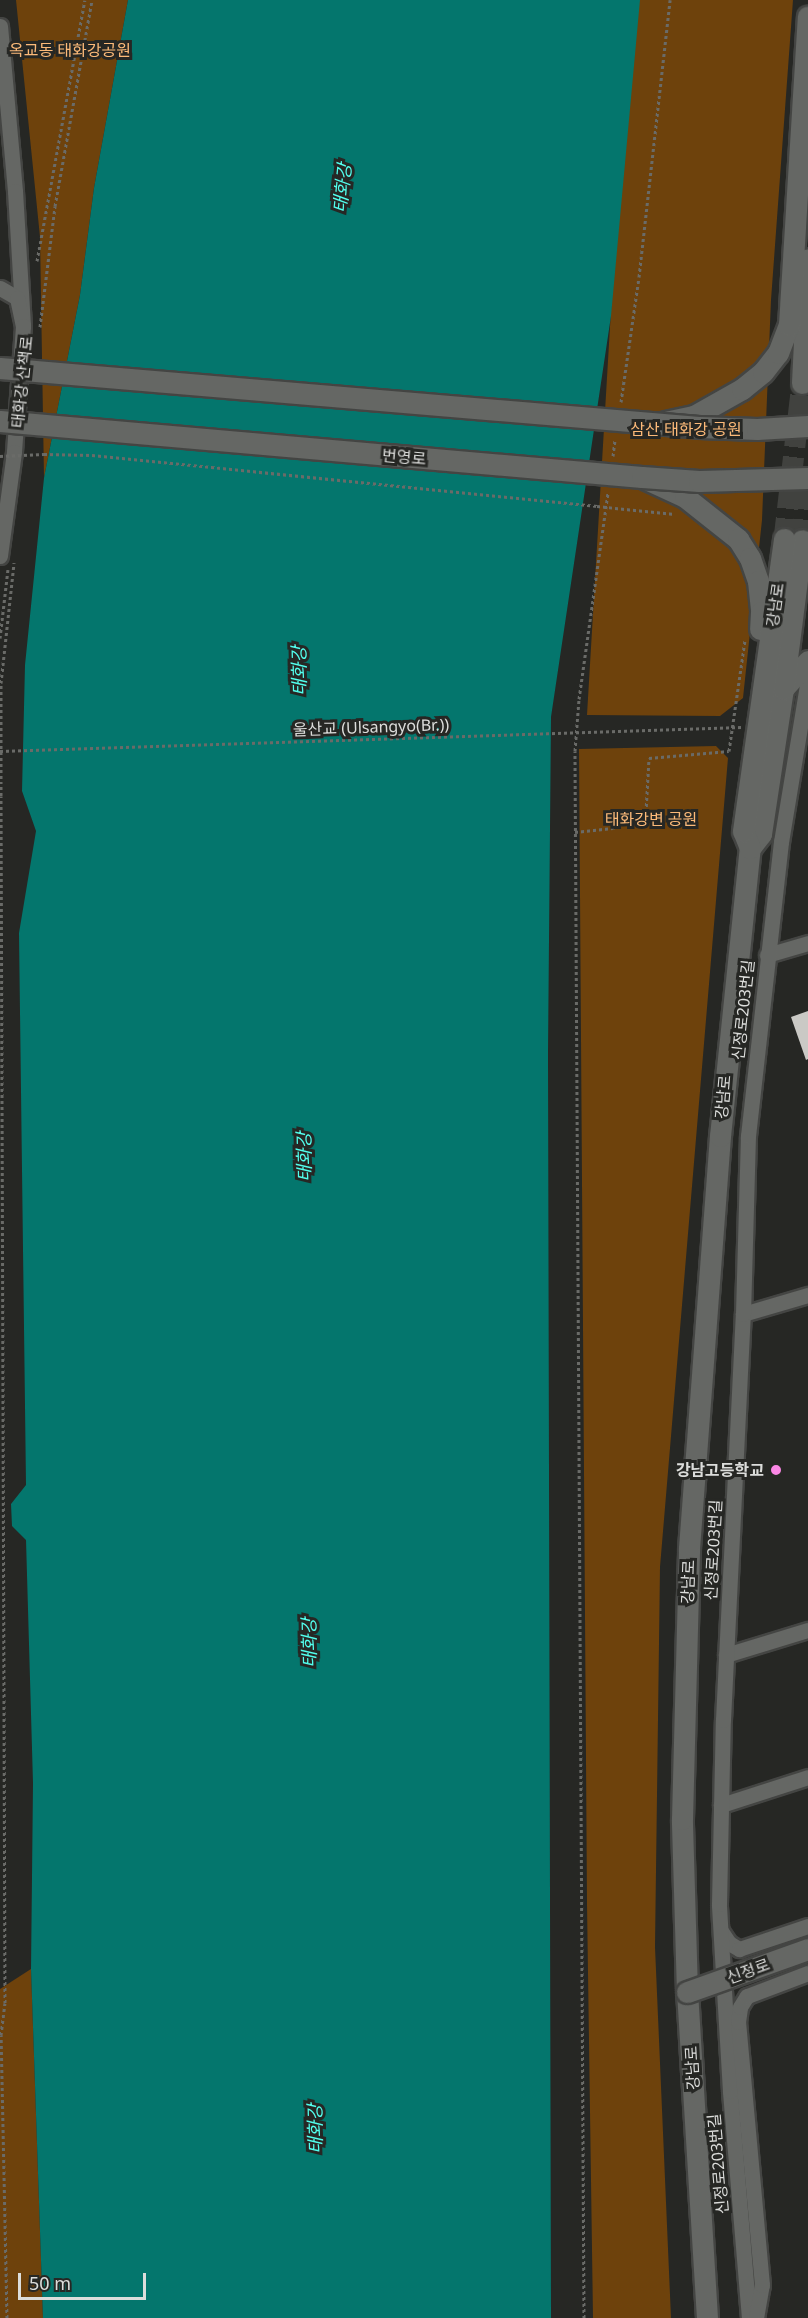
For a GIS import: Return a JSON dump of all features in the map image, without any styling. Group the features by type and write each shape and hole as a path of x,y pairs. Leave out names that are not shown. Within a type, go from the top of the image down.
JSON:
{"main road":[{"path":"649,424 694,416 742,389 763,372 778,353 789,325 808,17"},
{"path":"802,383 808,259"},
{"path":"0,356 39,371"},
{"path":"0,368 649,424 757,429 808,426"},
{"name":"번영로","path":"0,421 642,477 699,481 808,478"},
{"path":"0,430 34,424"},
{"path":"642,477 685,497 722,524 738,539 750,558 758,581 761,612 751,687 753,721"},
{"name":"강남로","path":"707,2318 687,1992 682,1819 690,1536 720,1136 750,848 743,831 753,721 793,540 803,570 761,834 750,848"},
{"path":"753,721 808,662"},
{"name":"신정로","path":"687,1992 808,1949"}],"street":[{"path":"0,26 15,191 23,326 14,452 0,556"},
{"path":"0,288 17,297 23,326"},
{"name":"신정로203번길","path":"749,2318 730,2091 721,1931 721,1805 726,1655 743,1314 748,1136 781,842 808,679"},
{"path":"767,955 808,943"},
{"path":"743,1314 808,1295"},
{"path":"726,1655 808,1630"},
{"path":"721,1805 808,1777"},
{"path":"721,1931 729,1943 739,1949 808,1926"},
{"path":"756,2318 762,2285 738,2022 740,2007 747,1996 808,1973"}],"path":[{"name":"태화강 산책로","path":"39,337 55,206 92,0"},
{"path":"619,413 639,277 670,0"},
{"path":"612,459 616,436"},
{"name":"태화강 산책로","path":"26,456 27,444"},
{"path":"0,456 92,455 679,514"},
{"path":"584,2318 575,751 579,699 609,482"},
{"path":"7,2318 2,2035 4,1979 1,683 16,552"},
{"path":"576,832 613,828 646,812 649,758 729,752 745,632"},
{"name":"울산교 (Ulsangyo(Br.))","path":"0,751 753,721"}],"green space":[{"name":"옥교동 태화강공원","path":"16,0 128,0 94,188 80,295 44,478 40,237"},
{"name":"삼산 태화강 공원","path":"636,0 793,0 771,300 762,520 743,698 720,716 587,715 625,74"},
{"name":"태화강변 공원","path":"716,746 728,758 660,1567 655,1947 671,2318 593,2318 587,1904 579,749"},
{"path":"31,1969 43,2318 0,2318 0,1989"}],"water":[{"name":"태화강","path":"128,0 640,0 611,316 551,717 548,1053 551,2318 43,2318 31,1969 33,1783 26,1540 12,1526 11,1504 26,1485 19,933 36,831 22,791 25,665 44,478 80,295 94,188"}],"building":[{"path":"808,1011 808,1059 806,1060 791,1017"}],"tunnel":[{"path":"784,539 802,383"},
{"path":"802,540 808,486"}],"place":[{"name":"강남고등학교","path":"776,1470"}]}
